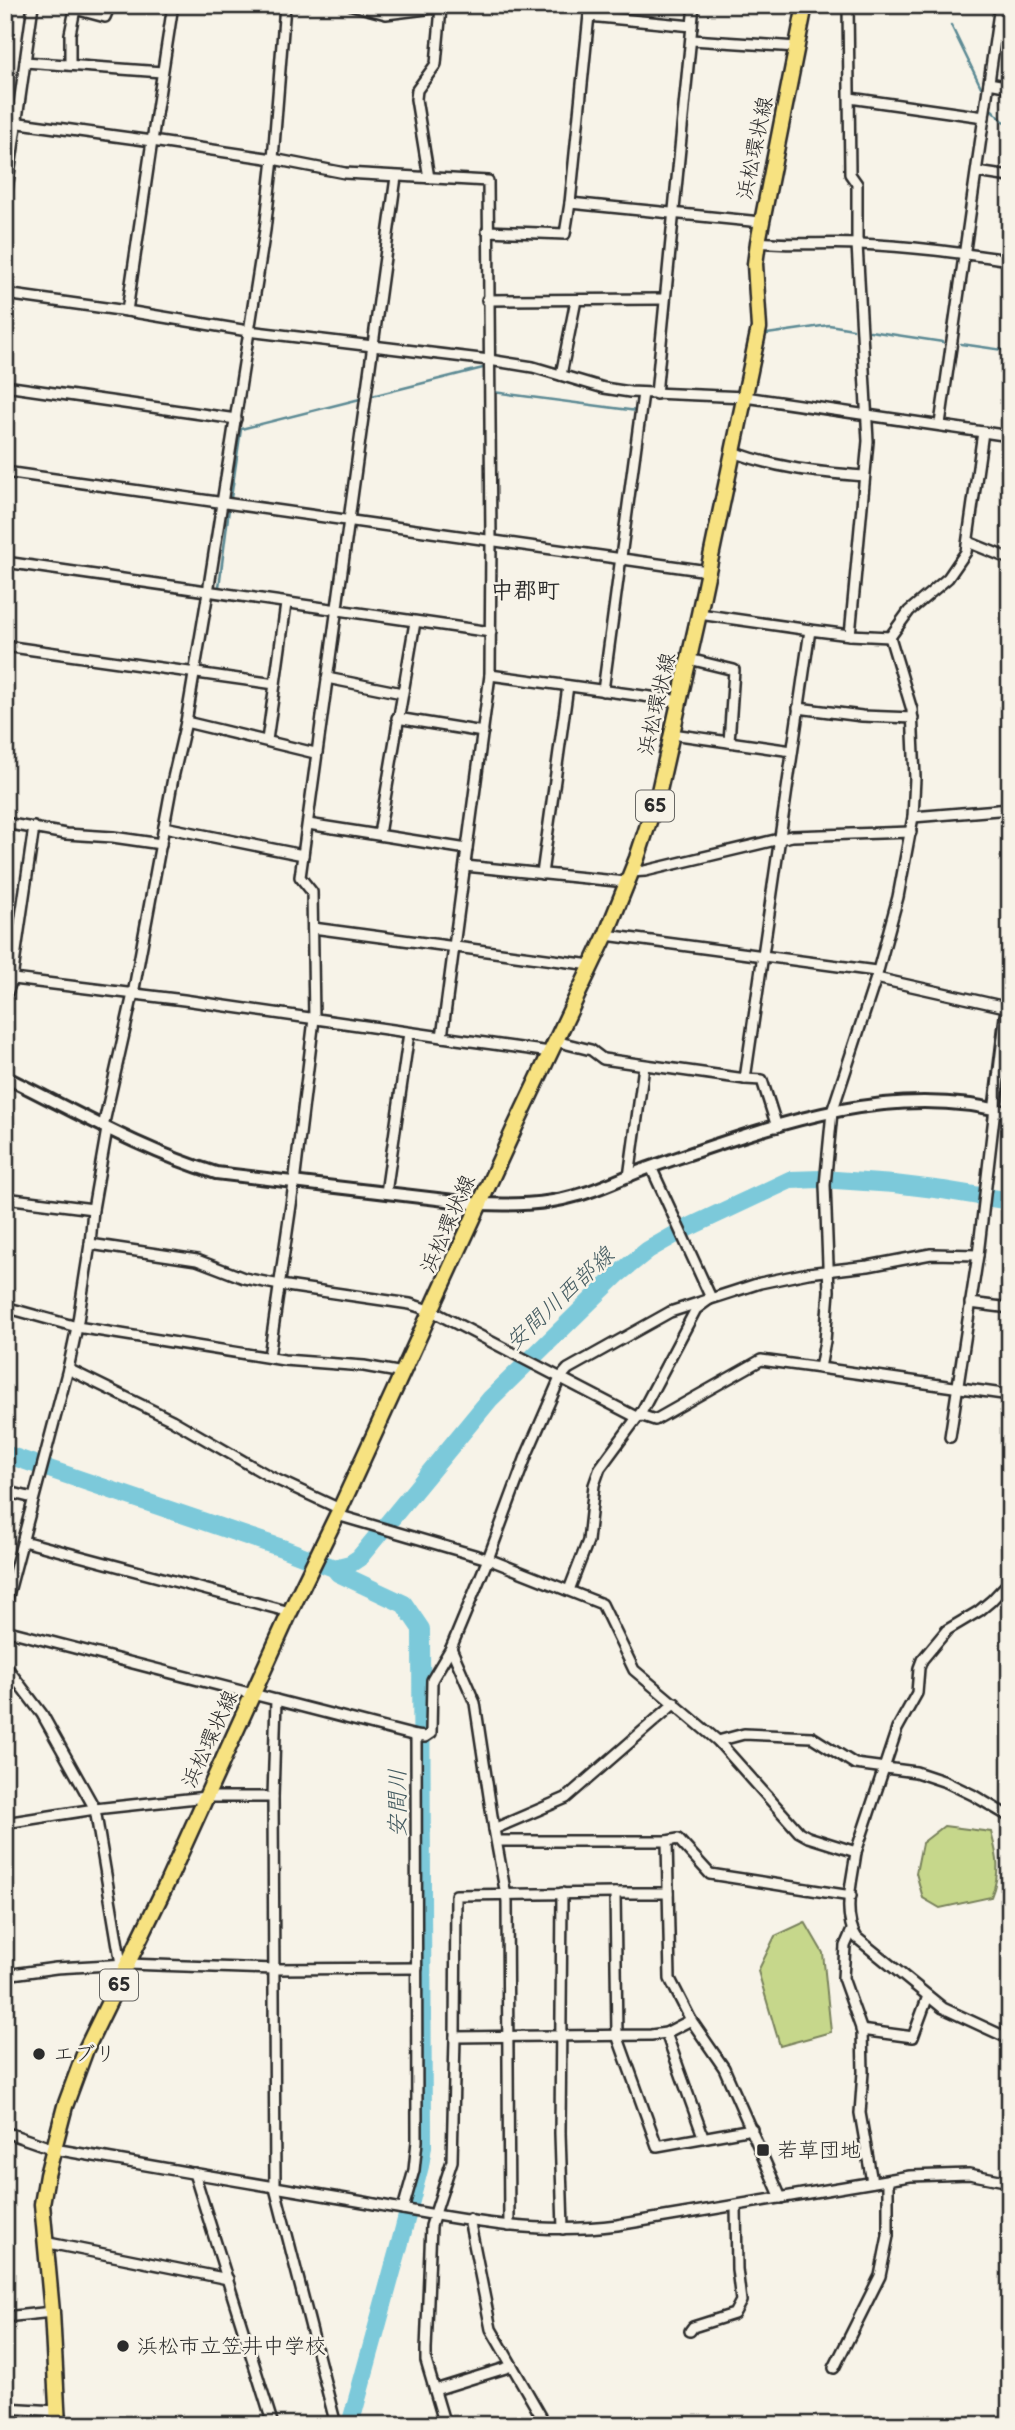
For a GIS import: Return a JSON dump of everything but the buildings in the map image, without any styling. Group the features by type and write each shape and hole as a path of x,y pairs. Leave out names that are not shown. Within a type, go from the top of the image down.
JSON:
{"main road":[{"name":"浜松環状線","path":"58,2418 42,2204 65,2106 86,2049 206,1797 289,1612 339,1512 606,935 659,791 759,324 755,264 758,242 805,5"}],"street":[{"path":"5,204 33,5"},
{"path":"71,65 70,34 75,9 105,17 110,5"},
{"path":"127,311 173,5"},
{"path":"5,1607 77,1327 105,1128 186,722 265,230 285,5"},
{"path":"352,5 386,14 459,5"},
{"path":"487,231 565,234 590,5"},
{"path":"656,394 694,5"},
{"path":"848,5 850,174 857,184 857,244 868,415 868,441 850,635"},
{"path":"940,424 1000,5"},
{"path":"429,178 416,99 417,90 436,64 441,8"},
{"path":"589,16 692,26"},
{"path":"692,40 797,47"},
{"path":"25,62 162,72"},
{"path":"989,83 1010,87"},
{"path":"850,98 984,117"},
{"path":"5,121 273,159 345,173 488,181 490,675 442,1037"},
{"path":"977,172 1010,177"},
{"path":"269,1357 314,1019 312,892 300,877 396,177"},
{"path":"570,203 761,222"},
{"path":"758,242 904,246 1010,260"},
{"path":"5,294 248,331 489,360 533,367 604,388 656,394 745,397 1010,436"},
{"path":"488,300 664,299"},
{"path":"561,375 576,300"},
{"path":"5,386 236,419"},
{"path":"603,691 643,393"},
{"path":"890,637 909,611 948,578 966,552 983,432"},
{"path":"733,452 795,470 864,476"},
{"path":"5,472 708,571"},
{"path":"968,542 1010,559"},
{"path":"5,562 491,632"},
{"path":"267,740 286,604"},
{"path":"699,614 850,635 890,637"},
{"path":"379,834 415,622"},
{"path":"745,1079 810,630"},
{"path":"820,1368 828,1316 825,1185 832,1112 898,897 913,817 913,718 890,637"},
{"path":"5,646 275,684"},
{"path":"689,659 734,670 729,742"},
{"path":"490,675 680,701"},
{"path":"327,678 402,693"},
{"path":"542,874 568,686"},
{"path":"798,708 862,716 913,718"},
{"path":"397,718 483,732"},
{"path":"186,722 315,753"},
{"path":"672,734 792,751"},
{"path":"913,817 1010,809"},
{"path":"5,823 66,834 161,844"},
{"path":"308,824 467,849"},
{"path":"5,999 34,827"},
{"path":"164,827 303,855"},
{"path":"465,866 542,874 628,877 792,836 911,832"},
{"path":"313,928 591,965"},
{"path":"606,935 876,975 1008,1008"},
{"path":"8,978 409,1033 591,1051 603,1059 644,1066 762,1080 777,1127"},
{"path":"950,1437 978,1255 1010,983"},
{"path":"386,1193 409,1033"},
{"path":"629,1177 644,1066"},
{"path":"5,1077 178,1162 216,1174 480,1204 544,1203 575,1196 651,1167 777,1127 877,1103 957,1103 995,1108 1010,1113"},
{"path":"651,1167 711,1298"},
{"path":"5,1198 93,1209"},
{"path":"90,1244 197,1260 244,1278 410,1304 432,1311 636,1418 643,1416 655,1420 761,1360 1010,1395"},
{"path":"5,1630 420,1736 431,1733 432,1680 451,1648 527,1454 560,1378 568,1369 670,1312 772,1280 931,1254 978,1255"},
{"path":"569,1590 587,1541 594,1485 600,1468 636,1418 696,1309 711,1298"},
{"path":"970,1303 1010,1308"},
{"path":"5,1307 77,1327 284,1360 364,1366 403,1373"},
{"path":"68,1369 172,1420 269,1476 339,1512 488,1559 602,1604 634,1670 718,1741 799,1832 856,1852"},
{"path":"5,1491 33,1498"},
{"path":"23,1541 289,1612"},
{"path":"872,2182 860,2113 863,2072 861,2030 843,1978 845,1946 852,1930 850,1896 856,1852 901,1719 917,1693 922,1660 947,1630 985,1606 1010,1581"},
{"path":"451,1648 475,1703 506,1894 509,2226"},
{"path":"5,1665 42,1714 95,1809 125,1964"},
{"path":"276,1700 273,1797 275,2188 336,2425"},
{"path":"494,1829 566,1798 675,1703"},
{"path":"718,1741 744,1734 812,1737 855,1764 916,1772 973,1795 1010,1817"},
{"path":"407,2210 417,2141 420,1736"},
{"path":"5,1823 95,1809 206,1797 273,1797"},
{"path":"497,1841 678,1839 710,1874 850,1896"},
{"path":"667,1840 670,1979 691,2020 724,2068 781,2198"},
{"path":"562,1893 560,2133 563,2229"},
{"path":"615,1893 617,2035 657,2146 752,2129"},
{"path":"445,2425 426,2361 426,2350 433,2214 452,2161 456,1895 668,1893"},
{"path":"852,1930 857,1938 943,2008 1008,2038 1010,2022"},
{"path":"5,1975 56,1968 125,1964 274,1969 417,1968"},
{"path":"861,2030 913,2037 928,1996"},
{"path":"455,2037 666,2033 691,2020"},
{"path":"666,2033 703,2137"},
{"path":"5,2132 54,2149 275,2188 509,2226 563,2229 597,2228 935,2174 969,2174 1010,2182"},
{"path":"194,2173 273,2425"},
{"path":"834,2368 880,2276 888,2236 888,2180"},
{"path":"690,2331 693,2327 734,2314 741,2301 737,2269 736,2206"},
{"path":"469,2220 491,2329 546,2425"},
{"path":"44,2242 229,2279"},
{"path":"5,2317 52,2312"},
{"path":"435,2390 512,2366"},
{"path":"5,2408 58,2418"}],"green space":[{"path":"944,1826 991,1832 997,1865 991,1897 940,1908 923,1898 916,1873 922,1843"},
{"path":"805,1922 823,1953 831,2032 780,2046 758,1971 775,1936"}],"waterway":[{"path":"951,25 981,87"},
{"path":"992,110 1010,124"},
{"path":"767,334 829,325 853,329"},
{"path":"870,331 943,342"},
{"path":"961,344 1010,351"},
{"path":"372,396 483,368"},
{"path":"493,392 637,411"},
{"path":"231,498 241,429 360,399"},
{"path":"219,587 229,509"},
{"path":"5,557 202,585"},
{"name":"安間川西部線","path":"334,1568 350,1564 359,1558 490,1399 617,1275 648,1250 683,1230 790,1180 821,1179 894,1184 1010,1201"},
{"name":"安間川","path":"5,1454 334,1568 338,1573 404,1604 421,1629 423,2146 401,2239 350,2425"}],"place":[{"name":"エブリ","path":"39,2054"},
{"name":"若草団地","path":"763,2150"},
{"name":"浜松市立笠井中学校","path":"123,2346"}],"district":[{"name":"中郡町","path":"525,591"}]}
